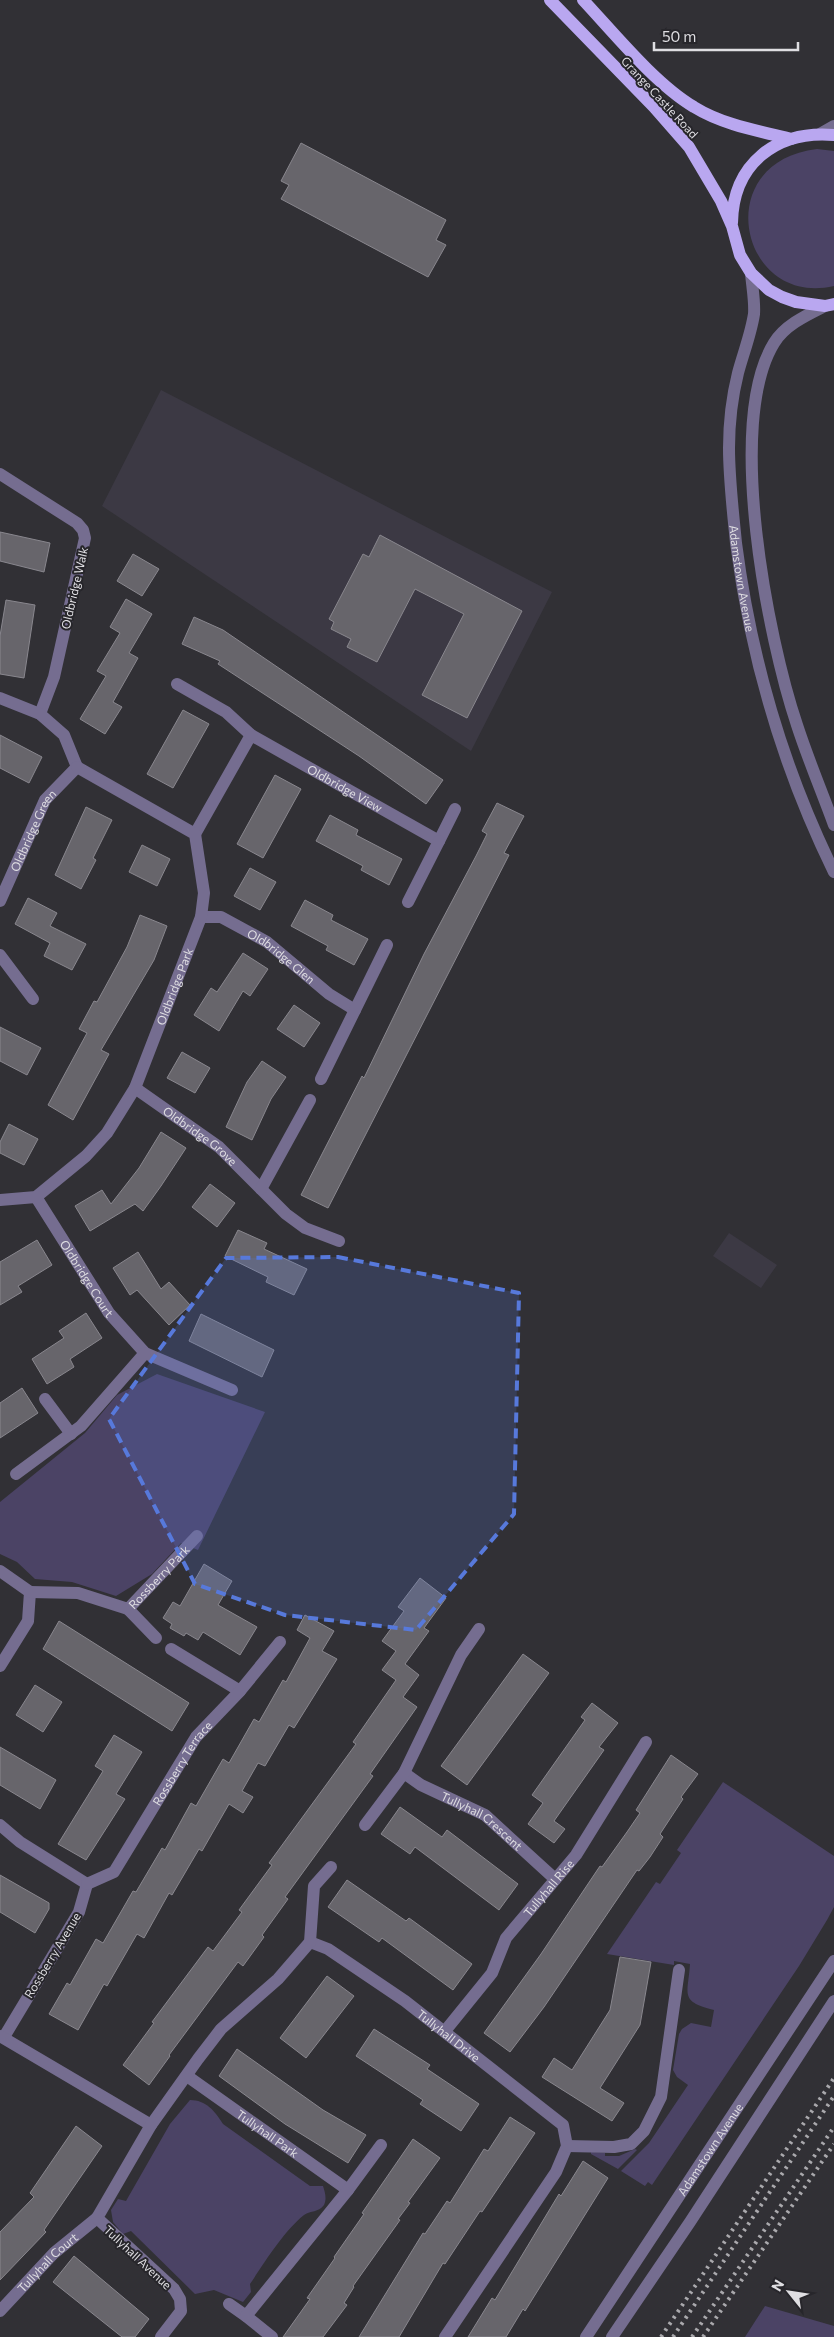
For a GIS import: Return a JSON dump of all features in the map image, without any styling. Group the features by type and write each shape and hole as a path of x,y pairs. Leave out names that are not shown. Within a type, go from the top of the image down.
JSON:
{"main road":[{"name":"Grange Castle Road","path":"550,0 684,140 721,201 732,226 740,255 751,273 769,290 782,297 796,302 830,305"},
{"name":"Grange Castle Road","path":"583,0 625,46 672,92 693,107 728,122 792,139"},
{"name":"Grange Castle Road","path":"732,226 734,198 738,185 747,170 768,150 792,139 820,134 834,135"}],"street":[{"path":"820,134 834,126"},
{"name":"Adamstown Avenue","path":"751,273 754,314 737,376 731,412 729,449 733,518 740,572 750,630 787,766 810,823 834,872"},
{"name":"Adamstown Avenue","path":"830,305 799,319 788,328 775,341 765,360 757,386 753,415 752,464 758,547 773,634 796,724 834,825"},
{"name":"Oldbridge Walk","path":"0,474 77,522 85,538 54,677 40,714"},
{"name":"Oldbridge View","path":"177,684 226,712 251,735 439,841"},
{"path":"0,698 40,714 64,735 77,767 196,834 251,735"},
{"name":"Oldbridge Green","path":"0,902 45,800 77,767"},
{"path":"408,902 455,809"},
{"name":"Oldbridge Park","path":"36,1197 86,1156 102,1139 135,1088 202,917 204,893 196,834"},
{"name":"Oldbridge Glen","path":"202,917 221,917 267,942 329,994 355,1010"},
{"path":"321,1079 388,945"},
{"path":"0,955 34,999"},
{"name":"Oldbridge Grove","path":"135,1088 219,1147 286,1214 305,1228 339,1241"},
{"path":"261,1189 310,1100"},
{"path":"0,1200 36,1197"},
{"name":"Oldbridge Court","path":"36,1197 109,1313 145,1353 232,1390"},
{"path":"16,1474 81,1426 145,1353"},
{"path":"45,1399 71,1434"},
{"name":"Rossberry Park","path":"30,1592 78,1593 128,1609 197,1536"},
{"path":"0,1571 30,1592 28,1621 0,1666"},
{"path":"128,1609 156,1638"},
{"path":"365,1825 404,1773 461,1655 479,1629"},
{"name":"Rossberry Terrace","path":"88,1884 114,1872 196,1738 240,1691 280,1642"},
{"path":"170,1649 240,1691"},
{"name":"Tullyhall Rise","path":"445,2031 492,1973 506,1938 576,1855 646,1742"},
{"name":"Tullyhall Crescent","path":"404,1773 421,1785 485,1815 556,1879"},
{"path":"0,1826 20,1842 88,1884"},
{"path":"2,2036 151,2125 221,2029 278,1979 310,1942 314,1886 331,1867"},
{"name":"Rossberry Avenue","path":"2,2036 79,1912 88,1884"},
{"name":"Tullyhall Drive","path":"310,1942 328,1949 445,2031 563,2125 567,2146"},
{"name":"Adamstown Avenue","path":"586,2337 834,1961"},
{"path":"445,2337 556,2172 567,2146 614,2147 631,2144 644,2131 662,2097 679,1970"},
{"name":"Adamstown Avenue","path":"612,2337 694,2218 834,2001"},
{"name":"Tullyhall Park","path":"187,2076 348,2190"},
{"name":"Tullyhall Avenue","path":"151,2125 97,2218 174,2289 180,2299 181,2311 161,2337"},
{"path":"246,2316 348,2190 381,2146"},
{"name":"Tullyhall Court","path":"0,2311 54,2253 97,2218"},
{"path":"229,2304 272,2337"}],"highlighted area":[{"path":"338,1257 519,1293 514,1514 416,1630 285,1615 195,1584 109,1419 226,1258"}],"shaded area":[{"path":"817,149 834,151 834,286 802,287 776,276 759,256 749,231 750,204 760,179 783,160"},
{"path":"161,390 552,592 471,751 102,506"},
{"path":"729,1233 777,1265 761,1288 713,1256"},
{"path":"157,1374 265,1412 198,1550 181,1543 152,1574 116,1596 72,1582 35,1579 17,1562 0,1554 0,1502 85,1433 117,1395"},
{"path":"723,1782 834,1856 834,1907 799,1966 652,2185 648,2182 645,2186 621,2171 649,2143 688,2085 677,2077 673,2070 679,2034 682,2029 691,2023 711,2027 714,2010 690,2000 687,1990 690,1964 674,1961 674,1965 607,1954 656,1882 660,1884 681,1853 677,1850"},
{"path":"190,2100 196,2100 205,2104 217,2115 223,2124 310,2186 323,2186 326,2198 324,2205 304,2215 289,2230 250,2284 251,2292 243,2302 214,2290 195,2294 131,2231 123,2234 113,2222 111,2210 118,2199 126,2201 170,2124"},
{"path":"635,2149 637,2150 618,2169 591,2154 591,2152 605,2153 605,2156 619,2156"},
{"path":"765,2306 834,2326 834,2337 745,2337"}],"building":[{"path":"301,143 446,220 436,240 446,245 428,277 281,199 289,185 281,181"},
{"path":"0,532 50,543 44,572 0,561"},
{"path":"380,535 522,611 467,718 422,695 464,614 415,589 377,662 347,647 351,639 331,629 334,622 329,619 363,554 369,557"},
{"path":"133,554 159,569 142,596 117,581"},
{"path":"126,599 152,614 129,653 138,658 113,702 122,707 105,734 80,719 106,676 97,671 120,633 110,627"},
{"path":"6,600 35,605 24,678 0,674 0,636"},
{"path":"194,617 223,630 443,780 426,804 359,756 218,664 220,661 182,644"},
{"path":"183,710 209,724 173,788 147,774"},
{"path":"0,735 42,757 29,783 0,768"},
{"path":"275,775 301,789 263,858 237,844"},
{"path":"497,803 524,816 504,853 509,855 328,1208 301,1195 362,1076 364,1078 424,954 487,834 482,831"},
{"path":"86,807 112,820 93,858 96,860 81,889 55,875"},
{"path":"330,815 358,830 356,835 402,859 389,885 361,870 363,866 316,841"},
{"path":"142,845 170,859 157,886 129,872"},
{"path":"250,868 276,882 260,910 234,896"},
{"path":"28,898 57,913 50,926 86,944 72,970 44,956 50,943 15,924"},
{"path":"305,900 333,915 331,920 368,939 354,965 326,950 328,946 291,926"},
{"path":"140,915 167,926 154,960 101,1050 109,1054 73,1120 48,1105 87,1033 79,1029 94,1001 97,1002 127,947"},
{"path":"243,953 268,969 250,996 243,991 219,1031 194,1015 211,988 217,992"},
{"path":"294,1005 320,1023 304,1047 277,1029"},
{"path":"0,1027 41,1048 27,1075 0,1061"},
{"path":"182,1052 210,1068 195,1093 167,1078"},
{"path":"262,1061 286,1077 271,1099 252,1140 226,1127 247,1082"},
{"path":"9,1124 38,1139 24,1165 0,1153 0,1142"},
{"path":"161,1132 186,1148 161,1186 143,1211 135,1204 90,1231 75,1206 102,1190 111,1204 139,1168"},
{"path":"210,1184 235,1203 217,1227 192,1207"},
{"path":"238,1230 267,1243 264,1249 307,1269 294,1295 266,1282 268,1277 225,1256"},
{"path":"37,1240 52,1265 18,1286 22,1292 0,1305 0,1262"},
{"path":"138,1252 161,1289 169,1282 190,1305 169,1325 137,1290 130,1295 113,1268"},
{"path":"86,1313 102,1338 70,1359 74,1367 47,1384 32,1359 64,1338 59,1331"},
{"path":"201,1314 274,1350 262,1377 189,1341"},
{"path":"22,1388 38,1413 0,1438 0,1403"},
{"path":"204,1564 232,1581 218,1605 257,1627 240,1655 203,1632 198,1640 186,1633 184,1636 170,1628 172,1624 163,1618 173,1602 180,1606"},
{"path":"420,1578 446,1598 424,1628 429,1631 405,1664 419,1675 403,1697 417,1707 370,1774 373,1776 285,1897 288,1899 262,1935 264,1937 243,1966 238,1962 149,2085 123,2065 154,2023 152,2022 208,1947 213,1951 242,1912 239,1910 272,1865 269,1863 356,1744 353,1742 396,1680 382,1670 396,1651 382,1641 404,1611 398,1607"},
{"path":"305,1615 334,1631 322,1651 337,1659 294,1728 289,1725 265,1766 258,1763 242,1791 253,1797 243,1813 229,1804 202,1851 199,1849 172,1895 169,1893 144,1938 137,1934 107,1986 104,1984 78,2030 49,2014 67,1983 70,1985 96,1939 103,1943 133,1891 136,1892 162,1848 165,1850 191,1803 196,1806 223,1759 229,1763 254,1719 259,1722 283,1680 286,1682 310,1638 297,1630"},
{"path":"59,1621 189,1703 172,1731 43,1649"},
{"path":"523,1654 549,1673 467,1785 441,1766"},
{"path":"35,1685 62,1702 43,1732 16,1715"},
{"path":"592,1703 618,1723 599,1747 604,1750 554,1821 565,1829 554,1843 528,1824 543,1803 532,1795 585,1720 581,1717"},
{"path":"114,1735 142,1752 116,1794 125,1799 86,1860 58,1844 103,1771 95,1766"},
{"path":"0,1747 56,1780 40,1809 0,1785"},
{"path":"671,1755 698,1774 681,1797 683,1799 660,1834 663,1837 650,1857 639,1871 637,1870 544,2007 510,2052 484,2033 541,1954 600,1866 602,1867 640,1813 636,1810"},
{"path":"400,1807 442,1837 447,1830 518,1884 499,1910 415,1847 410,1854 381,1834"},
{"path":"0,1875 49,1903 49,1909 35,1933 0,1912"},
{"path":"347,1880 406,1921 409,1918 472,1964 453,1990 382,1938 379,1942 328,1907"},
{"path":"620,1957 651,1962 640,2025 600,2088 624,2103 612,2121 542,2077 554,2058 572,2070 610,2010"},
{"path":"327,1976 354,1996 306,2058 280,2038"},
{"path":"374,2029 430,2065 427,2069 479,2104 461,2131 420,2104 423,2100 356,2056"},
{"path":"237,2049 323,2110 366,2135 348,2163 285,2124 219,2076"},
{"path":"510,2117 535,2133 482,2212 480,2211 445,2264 443,2263 399,2337 359,2337 423,2233 425,2234 447,2201 450,2203 484,2149 488,2151"},
{"path":"76,2126 102,2146 44,2230 46,2232 0,2280 0,2232 34,2197 30,2193"},
{"path":"413,2139 440,2158 408,2202 410,2203 398,2219 400,2220 353,2286 344,2303 347,2305 323,2337 283,2337 310,2299 307,2298 364,2214 362,2213"},
{"path":"583,2161 608,2178 525,2311 523,2309 506,2337 468,2337 492,2298 495,2300 559,2194 561,2196"},
{"path":"74,2256 149,2319 135,2337 122,2337 53,2282"}],"railway":[{"path":"661,2337 834,2078"},
{"path":"673,2337 834,2096"},
{"path":"692,2337 834,2127"},
{"path":"703,2337 834,2144"}]}
